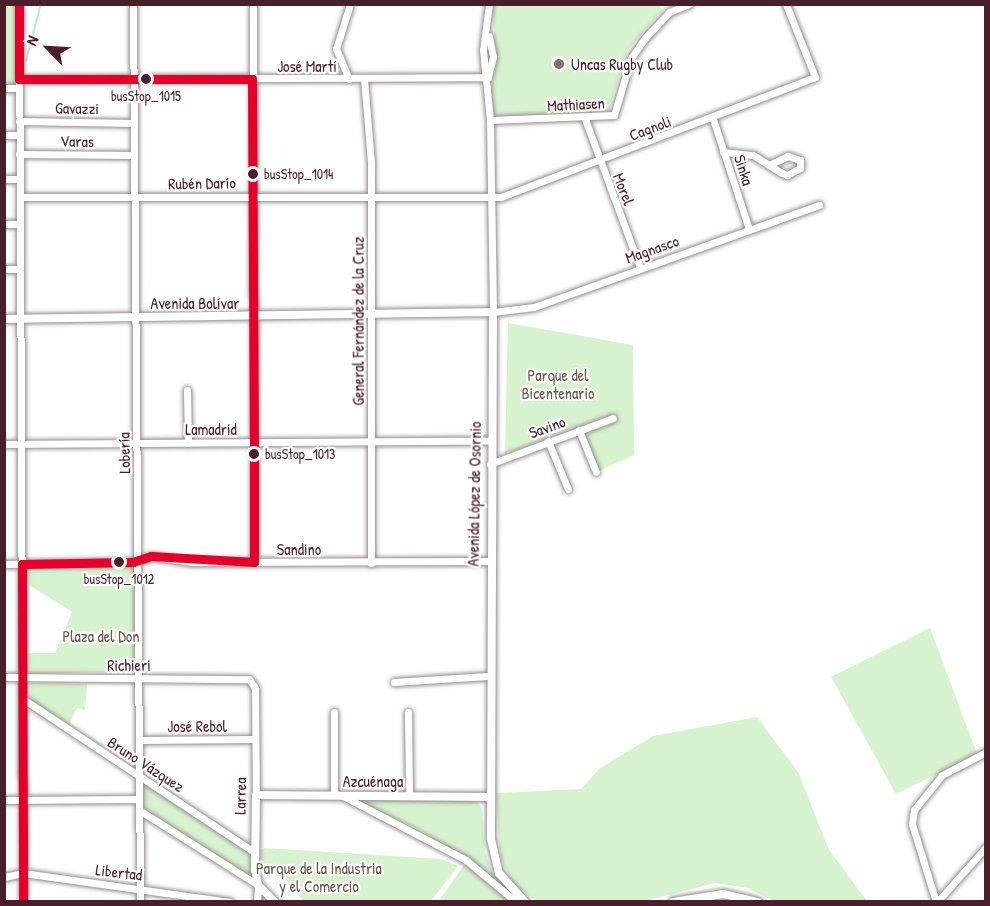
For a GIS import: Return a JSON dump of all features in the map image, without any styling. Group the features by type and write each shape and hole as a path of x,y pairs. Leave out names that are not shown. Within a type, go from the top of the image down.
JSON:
{"main road":[{"name":"Avenida Bolívar","path":"4,319 372,316 493,312"},
{"name":"Avenida López de Osornio","path":"493,312 488,561 489,796 496,868 525,902"},
{"name":"Azcuénaga","path":"256,795 489,796"},
{"name":"Larrea","path":"256,795 253,851 258,885"},
{"path":"258,885 275,902"},
{"path":"673,902 723,894 758,902"}],"street":[{"path":"19,4 24,902"},
{"name":"Lobería","path":"133,4 140,902"},
{"path":"253,4 254,562"},
{"path":"350,4 336,49 350,79"},
{"name":"Avenida López de Osornio","path":"489,4 489,36 493,57 488,77 493,312"},
{"name":"Mathiasen","path":"490,120 585,119 614,115 631,58 669,12 689,4"},
{"name":"Cagnoli","path":"492,194 501,197 599,162 815,77 786,4"},
{"name":"José Martí","path":"19,79 488,77"},
{"name":"General Fernández de la Cruz","path":"364,79 371,195 371,563"},
{"path":"4,88 19,88"},
{"name":"Morel","path":"585,119 640,268"},
{"name":"Sinka","path":"713,119 749,230"},
{"name":"Gavazzi","path":"19,121 134,123"},
{"path":"4,135 19,135"},
{"path":"723,152 744,152 769,165"},
{"name":"Varas","path":"19,154 134,156"},
{"path":"4,179 20,179"},
{"name":"Rubén Darío","path":"20,197 492,194"},
{"name":"Magnasco","path":"493,312 524,311 819,205"},
{"path":"4,224 20,224"},
{"path":"4,269 20,269"},
{"path":"187,390 188,443"},
{"name":"Savino","path":"490,464 613,418"},
{"path":"579,430 596,472"},
{"name":"Lamadrid","path":"4,444 490,441"},
{"path":"548,441 568,489"},
{"name":"Sandino","path":"4,564 139,561 151,556 254,562 488,561"},
{"path":"394,682 488,676"},
{"name":"Richieri","path":"4,677 253,682"},
{"name":"Larrea","path":"253,682 256,795"},
{"name":"Bruno Vázquez","path":"23,699 253,851"},
{"path":"334,712 338,795 466,860 516,902"},
{"path":"408,712 409,796"},
{"name":"José Rebol","path":"139,740 255,739"},
{"path":"936,902 912,824 921,795 942,775 986,752"},
{"path":"4,800 139,799"},
{"path":"139,810 258,885 257,902"},
{"path":"936,902 986,848"},
{"path":"986,848 986,857"},
{"name":"Libertad","path":"4,877 23,873 230,902"}],"green space":[{"path":"5,5 15,5 16,87 5,86"},
{"name":"Uncas Rugby Club","path":"493,5 659,5 662,10 627,51 607,115 496,117 490,101 495,61"},
{"name":"Parque del Bicentenario","path":"508,323 633,345 634,455 596,472 578,430 505,454"},
{"name":"Plaza del Don","path":"27,566 136,566 137,671 26,674 26,653 55,653 72,612 26,583"},
{"path":"930,628 977,754 896,794 831,677"},
{"path":"30,683 87,684 85,710 77,708 69,724 29,699"},
{"path":"757,717 798,772 829,850 867,901 774,901 748,888 715,883 645,901 536,901 511,881 500,855 496,793 581,789 599,769 653,736"},
{"path":"143,783 251,852 251,877 142,808"},
{"path":"352,799 475,800 482,808 485,852 496,883 421,830"},
{"name":"Parque de la Industria y el Comercio","path":"265,848 441,859 458,866 431,901 303,901 279,872 272,867 261,872 257,851"},
{"path":"464,865 470,867 511,901 438,902"}],"waterway":[{"path":"26,61 41,4"}],"transit line":[{"path":"19,4 19,79 252,79 254,442 254,562 151,556 133,562 22,564 23,902"}],"place":[{"name":"Uncas Rugby Club","path":"559,64"},
{"name":"busStop_1015","path":"146,79"},
{"name":"busStop_1014","path":"253,174"},
{"name":"busStop_1013","path":"254,454"},
{"name":"busStop_1012","path":"119,562"}]}
